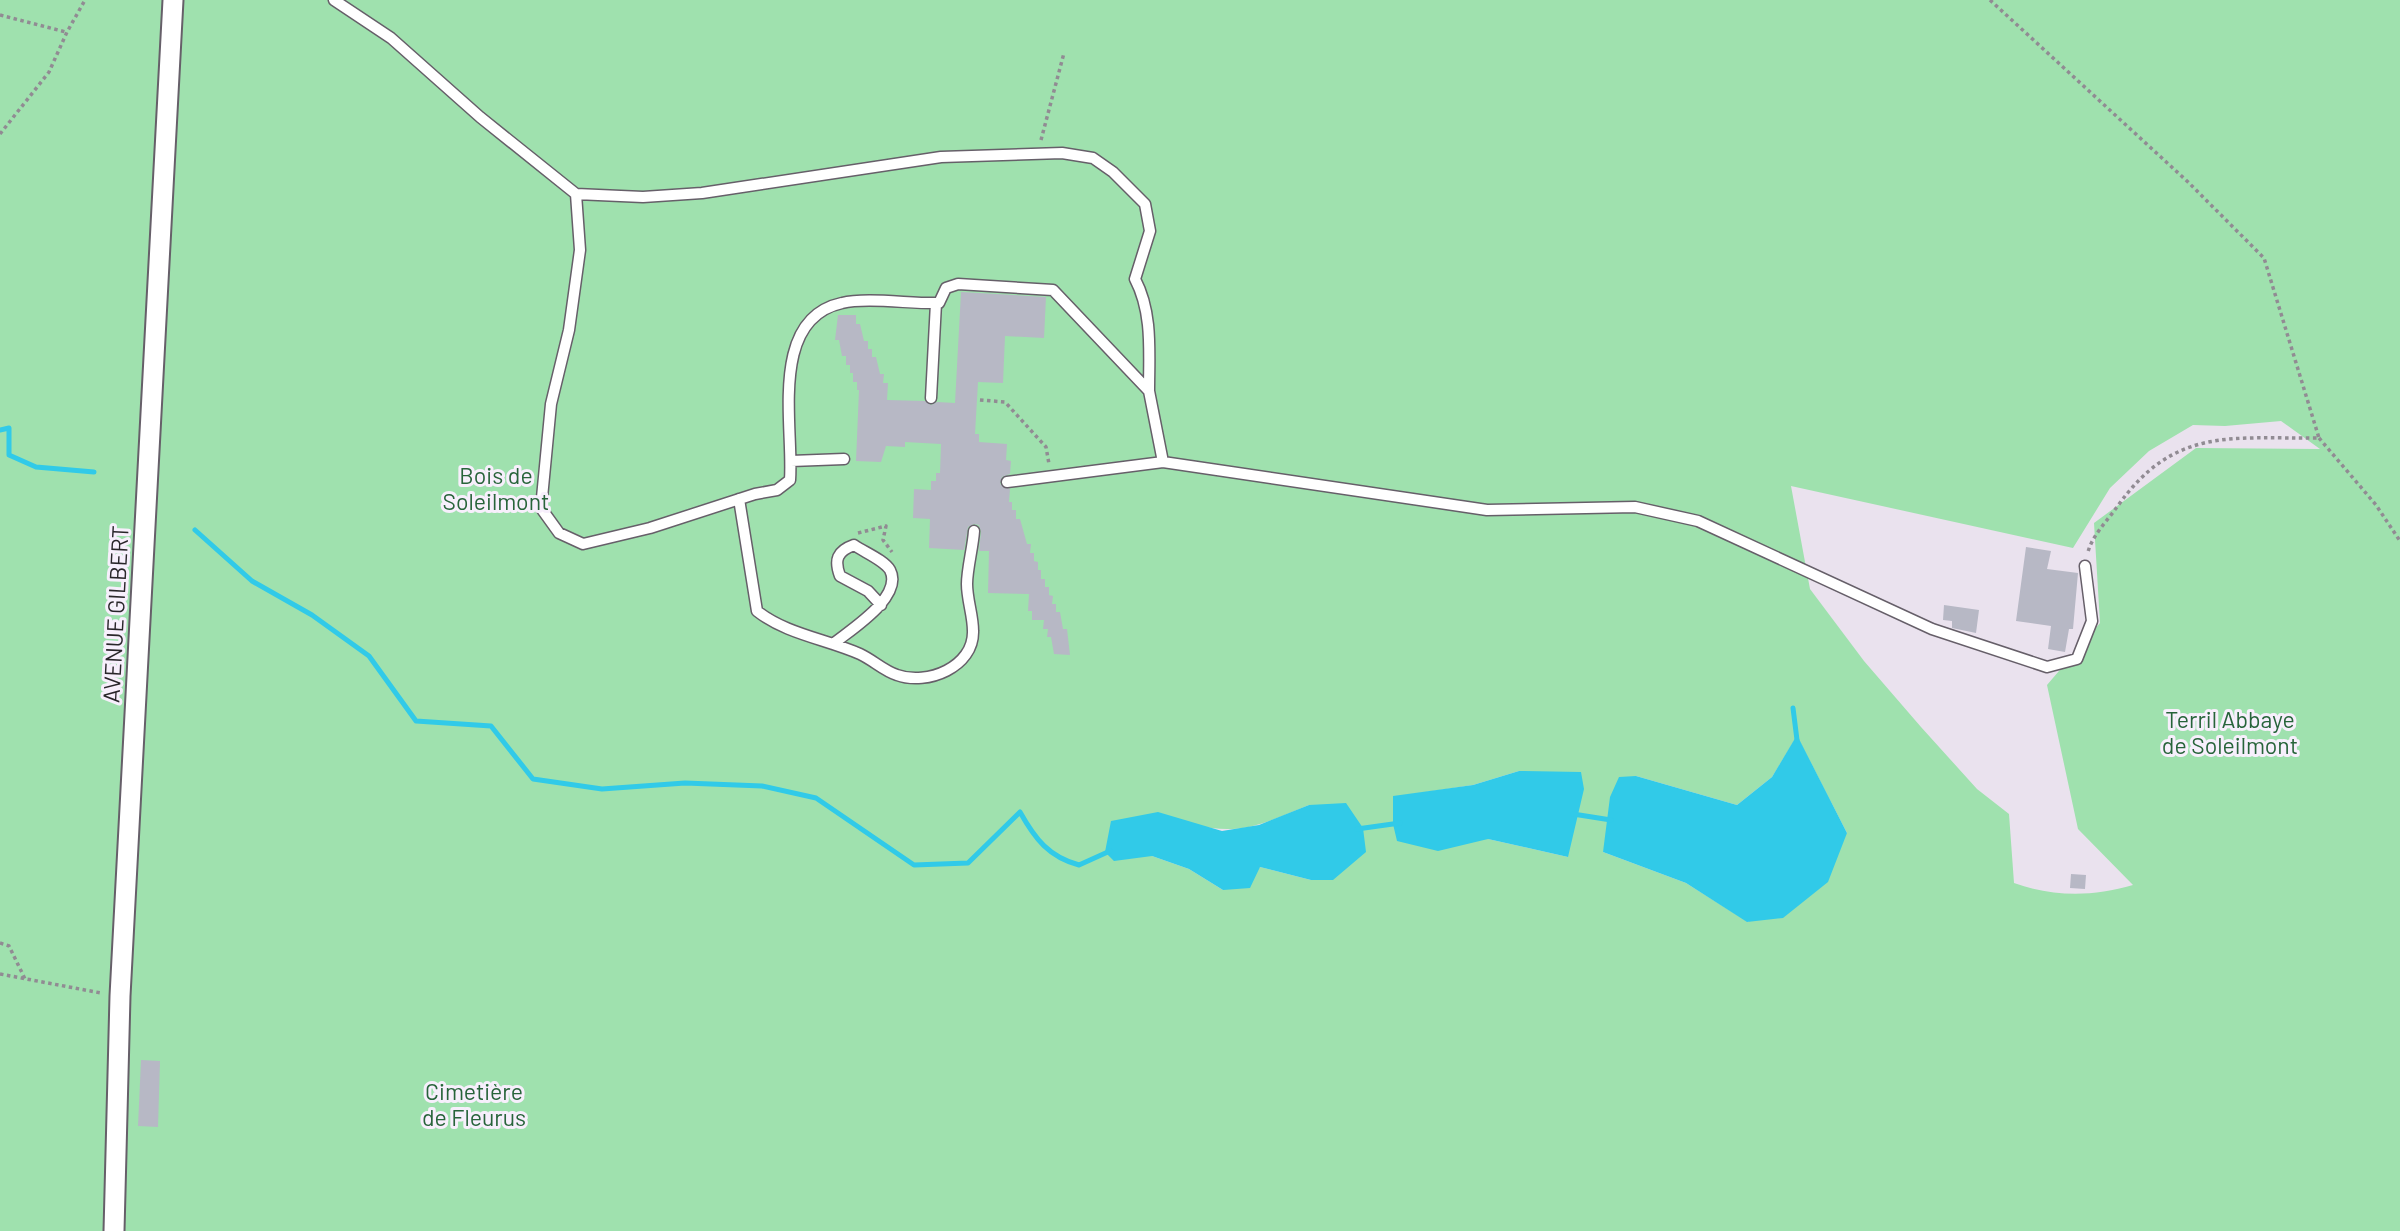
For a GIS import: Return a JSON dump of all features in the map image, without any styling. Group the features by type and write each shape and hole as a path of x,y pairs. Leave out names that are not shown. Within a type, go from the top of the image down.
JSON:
{"street":[{"name":"AVENUE GILBERT","path":"114,1231 120,996 173,0"}],"lane":[{"path":"334,0 391,38 480,117 576,194 643,197 702,192 941,158 1062,153 1093,158 1113,172 1145,204 1150,232 1135,279 1144,296 1149,337 1149,391 1163,462"},
{"path":"576,194 580,250 569,330 551,404 541,508 559,533 583,544 650,528 739,499 777,491 790,480 792,461 789,388 792,360 805,327 827,307 844,302 939,303 946,288 958,284 1053,290 1149,391"},
{"path":"931,398 936,303"},
{"path":"792,461 844,459"},
{"path":"1007,482 1163,462 1487,510 1635,507 1698,521 1932,629 2047,667 2077,659 2092,621 2085,566"},
{"path":"739,499 757,611 774,624 862,655 897,675 922,679 958,664 974,633 967,579 974,531"},
{"path":"833,644 881,605 890,592 891,573 854,545 837,556 840,576 869,591 881,605"}],"path":[{"path":"0,134 50,72 66,32 85,0"},
{"path":"1990,0 2179,172 2264,258 2319,438 2376,505 2400,541"},
{"path":"0,15 66,32"},
{"path":"1037,155 1064,53"},
{"path":"980,400 1005,402 1046,447 1052,477"},
{"path":"2085,566 2090,546 2129,491 2165,458 2197,442 2319,438"},
{"path":"854,545 858,533 886,526 883,540 894,557 891,573"},
{"path":"0,943 9,946 26,981"},
{"path":"0,974 26,981 120,996"}],"green space":[{"name":"Bois de Soleilmont","path":"0,0 2400,0 2400,1231 0,1231","holes":["2281,421 2320,449 2196,448 2094,523 2100,623 2047,685 2078,829 2133,885 2103,892 2073,894 2044,891 2014,883 2009,814 1977,789 1921,727 1864,661 1810,589 1791,486 2073,548 2110,488 2149,451 2193,425 2225,426","1797,736 1847,833 1748,922 1686,883 1603,852 1636,776 1737,805 1772,777","1519,771 1568,857 1488,839 1393,797 1473,785","1309,805 1311,880 1260,867 1223,890 1189,869 1152,856 1194,825 1226,829 1266,822"]}],"water":[{"path":"1797,735 1847,833 1828,882 1783,918 1747,922 1686,883 1603,852 1610,797 1619,777 1636,776 1737,805 1772,777"},
{"path":"1519,771 1581,772 1584,789 1568,857 1488,839 1438,851 1397,841 1393,824 1393,796 1473,785"},
{"path":"1346,803 1363,828 1366,852 1333,880 1311,880 1260,867 1250,888 1223,890 1189,869 1152,856 1114,861 1105,852 1111,821 1158,812 1222,831 1259,825 1309,805"}],"building":[{"path":"961,292 1046,297 1044,338 1005,336 1003,383 978,382 975,434 979,434 979,442 1007,444 1006,460 1011,461 1010,474 1002,477 1000,484 1010,489 1009,502 1012,502 1012,510 1016,510 1016,519 1020,519 1027,544 1031,544 1030,553 1034,553 1034,561 1038,562 1038,570 1041,570 1041,579 1045,579 1045,587 1049,587 1049,595 1053,596 1052,604 1056,604 1056,612 1060,612 1063,629 1067,629 1070,655 1054,654 1051,637 1047,637 1048,629 1043,629 1044,620 1032,620 1032,611 1028,611 1029,594 988,593 989,551 979,551 979,525 968,527 964,550 929,548 930,519 913,518 914,489 931,490 931,481 936,481 936,473 940,473 941,444 905,442 905,447 886,446 881,462 856,461 859,390 857,382 853,382 850,365 846,365 846,356 842,356 839,340 835,340 838,315 856,315 856,324 860,324 864,341 868,341 868,349 872,349 872,357 876,357 880,374 884,374 883,383 888,383 887,400 925,401 931,405 937,402 955,403"},
{"path":"2026,547 2051,551 2047,569 2078,573 2073,629 2069,629 2065,652 2048,649 2051,626 2016,621"},
{"path":"1944,605 1979,610 1976,633 1952,628 1952,621 1943,620"},
{"path":"2071,874 2086,875 2085,889 2070,888"},
{"path":"141,1060 160,1061 158,1127 138,1126"}],"waterway":[{"path":"0,430 9,428 9,455 36,467 94,472"},
{"path":"195,530 252,581 312,615 369,656 416,721 491,726 533,779 602,789 685,783 762,786 816,798 914,865 968,863 1020,812 1044,846 1068,862 1079,865 1110,851"},
{"path":"1793,708 1797,740"},
{"path":"1573,814 1611,820"},
{"path":"1357,829 1400,823"}],"park label":[{"name":"Terril Abbaye de Soleilmont","path":"2230,732"},
{"name":"Cimetière de Fleurus","path":"474,1104"}]}
